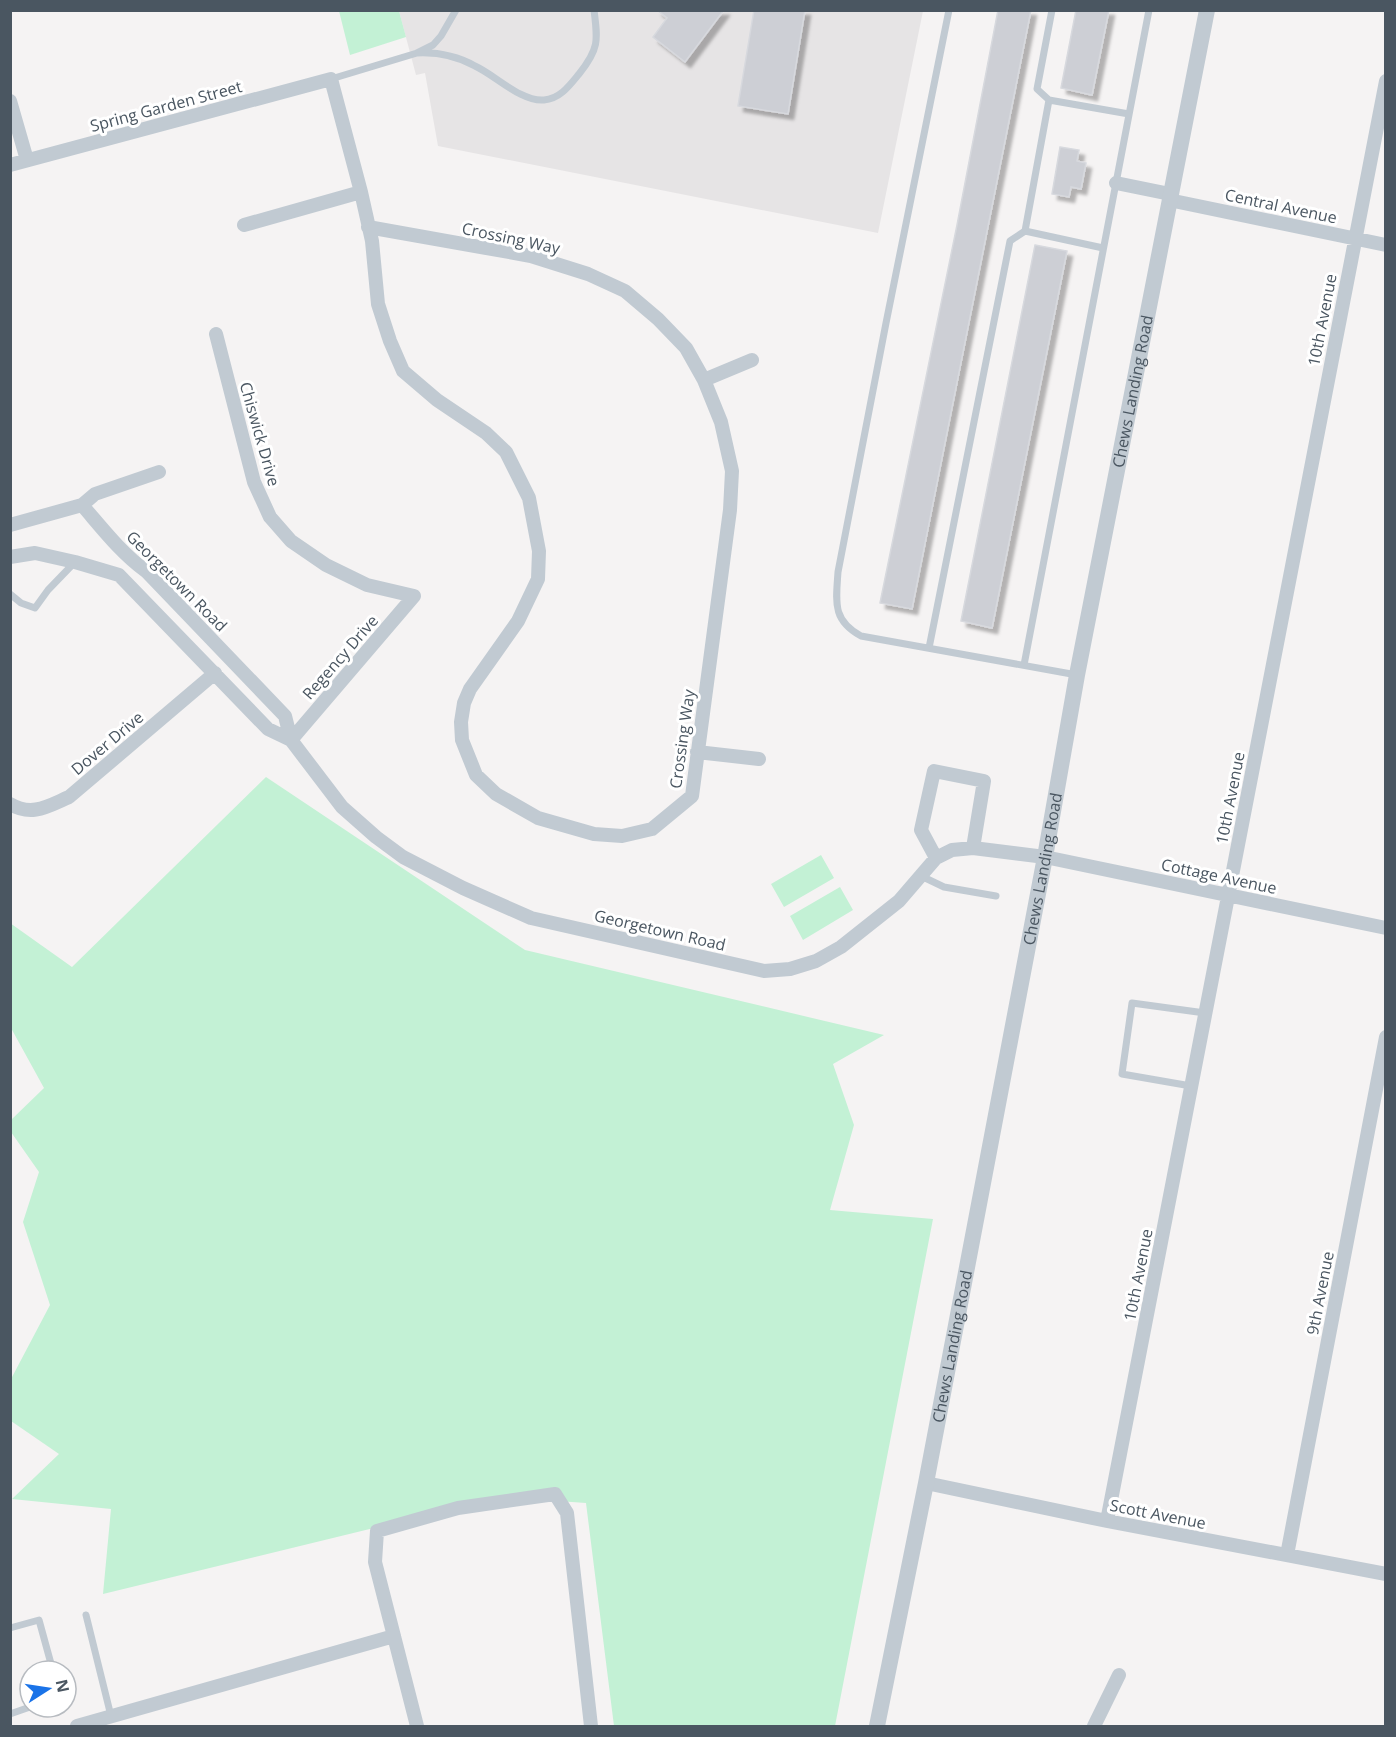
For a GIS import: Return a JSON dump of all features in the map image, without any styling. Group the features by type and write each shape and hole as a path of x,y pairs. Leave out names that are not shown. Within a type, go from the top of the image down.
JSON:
{"street":[{"name":"Chews Landing Road","path":"877,1726 926,1483 1045,857 1077,675 1207,10"},
{"name":"Spring Garden Street","path":"10,165 331,79"},
{"name":"Crossing Way","path":"331,79 372,241 378,304 403,371 438,400 486,433 506,452 529,498 539,551 538,579 518,621 470,688 464,703 461,722 462,740 476,775 496,794 538,818 594,834 622,836 652,830 692,796 730,510 732,471 721,422 704,380 686,348 658,319 625,291 588,274 531,256 369,227"},
{"name":"10th Avenue","path":"1107,1521 1386,81"},
{"path":"10,101 27,160"},
{"name":"Central Avenue","path":"1116,183 1386,245"},
{"path":"244,225 361,192"},
{"name":"Chiswick Drive","path":"216,334 254,482 270,517 291,541 326,565 367,585 414,596"},
{"path":"704,380 752,360"},
{"path":"10,525 82,505 95,494 159,472"},
{"name":"Georgetown Road","path":"82,505 133,561 146,571 285,716 291,740 342,807 403,857 463,888 531,918 764,971 790,969 816,961 841,947 899,901 936,858"},
{"name":"Georgetown Road","path":"10,557 34,554 75,562 119,575 268,729 291,740"},
{"path":"119,575 133,561"},
{"name":"Regency Drive","path":"291,740 414,596"},
{"name":"Dover Drive","path":"10,804 29,811 45,808 69,797 215,673"},
{"path":"697,752 759,759"},
{"path":"973,848 984,781 934,771 921,830 936,858 952,850 973,848 1045,857"},
{"name":"Cottage Avenue","path":"1045,857 1386,928"},
{"name":"9th Avenue","path":"1287,1555 1386,1037"},
{"name":"Scott Avenue","path":"926,1483 1107,1521 1386,1574"},
{"path":"417,1726 375,1562 377,1531 458,1508 555,1494 567,1513 591,1726"},
{"path":"77,1726 394,1636"},
{"path":"1094,1726 1119,1675"}],"lane":[{"path":"331,79 417,53 433,45 456,10"},
{"path":"417,53 432,52 454,57 475,66 532,99 553,98 566,91 592,59 597,29 594,10"},
{"path":"950,10 838,572 837,611 849,629 861,636 1077,675"},
{"path":"1052,10 1037,89 1049,100 1129,114"},
{"path":"1024,665 1149,10"},
{"path":"929,648 1010,241 1024,231 1049,100"},
{"path":"1024,231 1103,248"},
{"path":"10,594 21,603 35,608 48,590 75,562"},
{"path":"921,876 944,887 996,896"},
{"path":"1191,1086 1122,1074 1132,1003 1205,1013"},
{"path":"86,1615 111,1716"},
{"path":"10,1628 39,1620 50,1659"}],"shaded area":[{"path":"399,11 923,11 878,233 438,146 425,73 416,75"}],"green space":[{"path":"339,11 399,11 406,37 350,55"},
{"path":"266,777 525,950 884,1035 833,1064 854,1125 830,1210 933,1219 835,1726 614,1726 586,1503 501,1497 103,1594 111,1509 12,1499 59,1454 11,1421 11,1379 50,1305 23,1222 39,1172 11,1132 11,1120 44,1088 11,1028 10,923 72,967"},
{"path":"821,855 834,878 784,907 771,884"},
{"path":"840,887 853,910 803,940 790,916"}],"building":[{"path":"657,10 724,10 685,62 653,37 667,18"},
{"path":"754,10 805,10 788,114 738,106"},
{"path":"998,10 1031,10 912,609 880,603"},
{"path":"1076,10 1109,10 1092,95 1061,88"},
{"path":"1060,147 1079,150 1077,161 1086,163 1081,189 1071,187 1069,197 1052,194"},
{"path":"1035,245 1067,251 992,628 961,621"}]}
